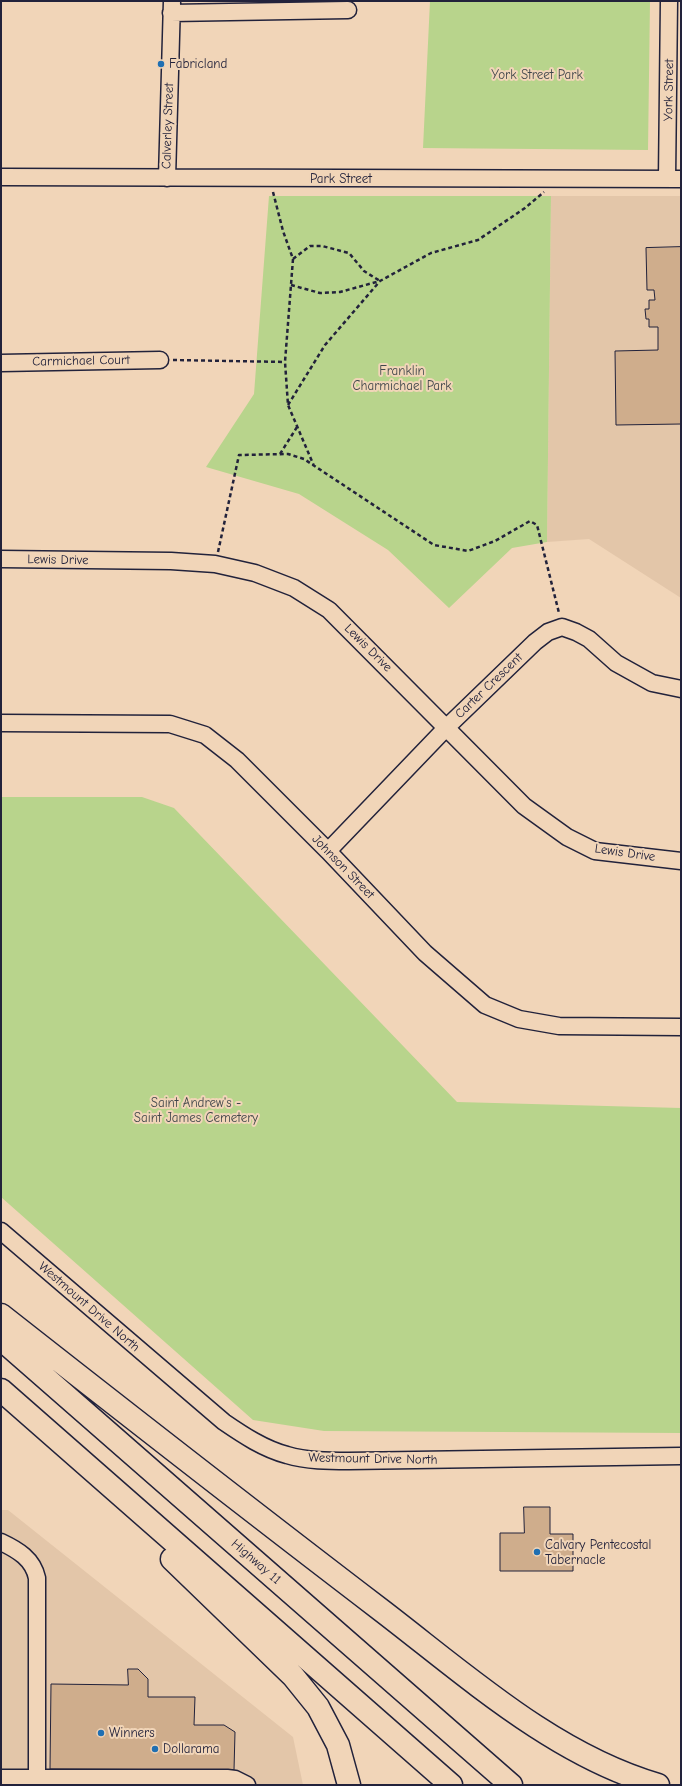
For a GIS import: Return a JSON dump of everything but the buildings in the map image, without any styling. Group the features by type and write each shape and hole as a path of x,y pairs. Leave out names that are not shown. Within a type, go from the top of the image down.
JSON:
{"highway":[{"path":"1,1315 304,1551 522,1717 600,1763 641,1780 658,1785"},
{"name":"Highway 11","path":"1,1339 511,1785"},
{"path":"1,1390 451,1785"},
{"path":"114,1490 148,1536 293,1676 318,1707 338,1745 349,1785"}],"street":[{"name":"York Street","path":"669,1 674,179"},
{"path":"171,7 348,10"},
{"name":"Calverley Street","path":"166,178 171,7"},
{"name":"Park Street","path":"1,178 674,179"},
{"name":"Carmichael Court","path":"1,363 160,360"},
{"name":"Lewis Drive","path":"1,559 171,561 215,564 256,573 294,588 329,610 524,806 567,837 595,850 681,860"},
{"path":"562,627 576,632 589,640 616,663 652,683 681,689"},
{"name":"Carter Crescent","path":"328,851 446,727 535,642 548,632 562,627"},
{"name":"Johnson Street","path":"1,723 170,724 205,735 237,760 328,851 425,953 484,1004 519,1019 559,1026 681,1028"},
{"name":"Westmount Drive North","path":"1,1231 224,1422 245,1436 287,1455 322,1460 349,1461 681,1456"},
{"path":"1,1542 30,1560 36,1569 38,1578 37,1782"},
{"path":"1,1778 37,1782 227,1778 235,1779 247,1785"}],"path":[{"path":"270,179 283,230 294,259 284,362 288,405 314,466"},
{"path":"291,285 320,293 340,292 380,281 431,253 478,240 525,208 560,179"},
{"path":"294,259 310,246 322,246 349,253 364,271 380,281"},
{"path":"288,405 325,345 380,281"},
{"path":"160,360 284,362"},
{"path":"279,454 297,427"},
{"path":"215,564 239,455 288,454 304,459 434,546 468,551 495,541 530,521 537,525 562,627"}],"shaded area":[{"path":"551,196 681,196 681,598 589,539 547,542"},
{"path":"1,1510 8,1510 293,1737 303,1785 1,1785"}],"green space":[{"name":"York Street Park","path":"430,1 650,1 648,150 423,148"},
{"name":"Franklin Charmichael Park","path":"269,196 551,196 547,542 512,548 449,608 388,550 299,494 206,467 254,394"},
{"name":"Saint Andrew's - Saint James Cemetery","path":"1,797 142,797 174,808 457,1102 681,1108 681,1433 324,1431 253,1420 1,1197"}],"place":[{"name":"Fabricland","path":"161,64"},
{"name":"Calvary Pentecostal Tabernacle","path":"537,1552"},
{"name":"Winners","path":"101,1733"},
{"name":"Dollarama","path":"155,1749"}]}
